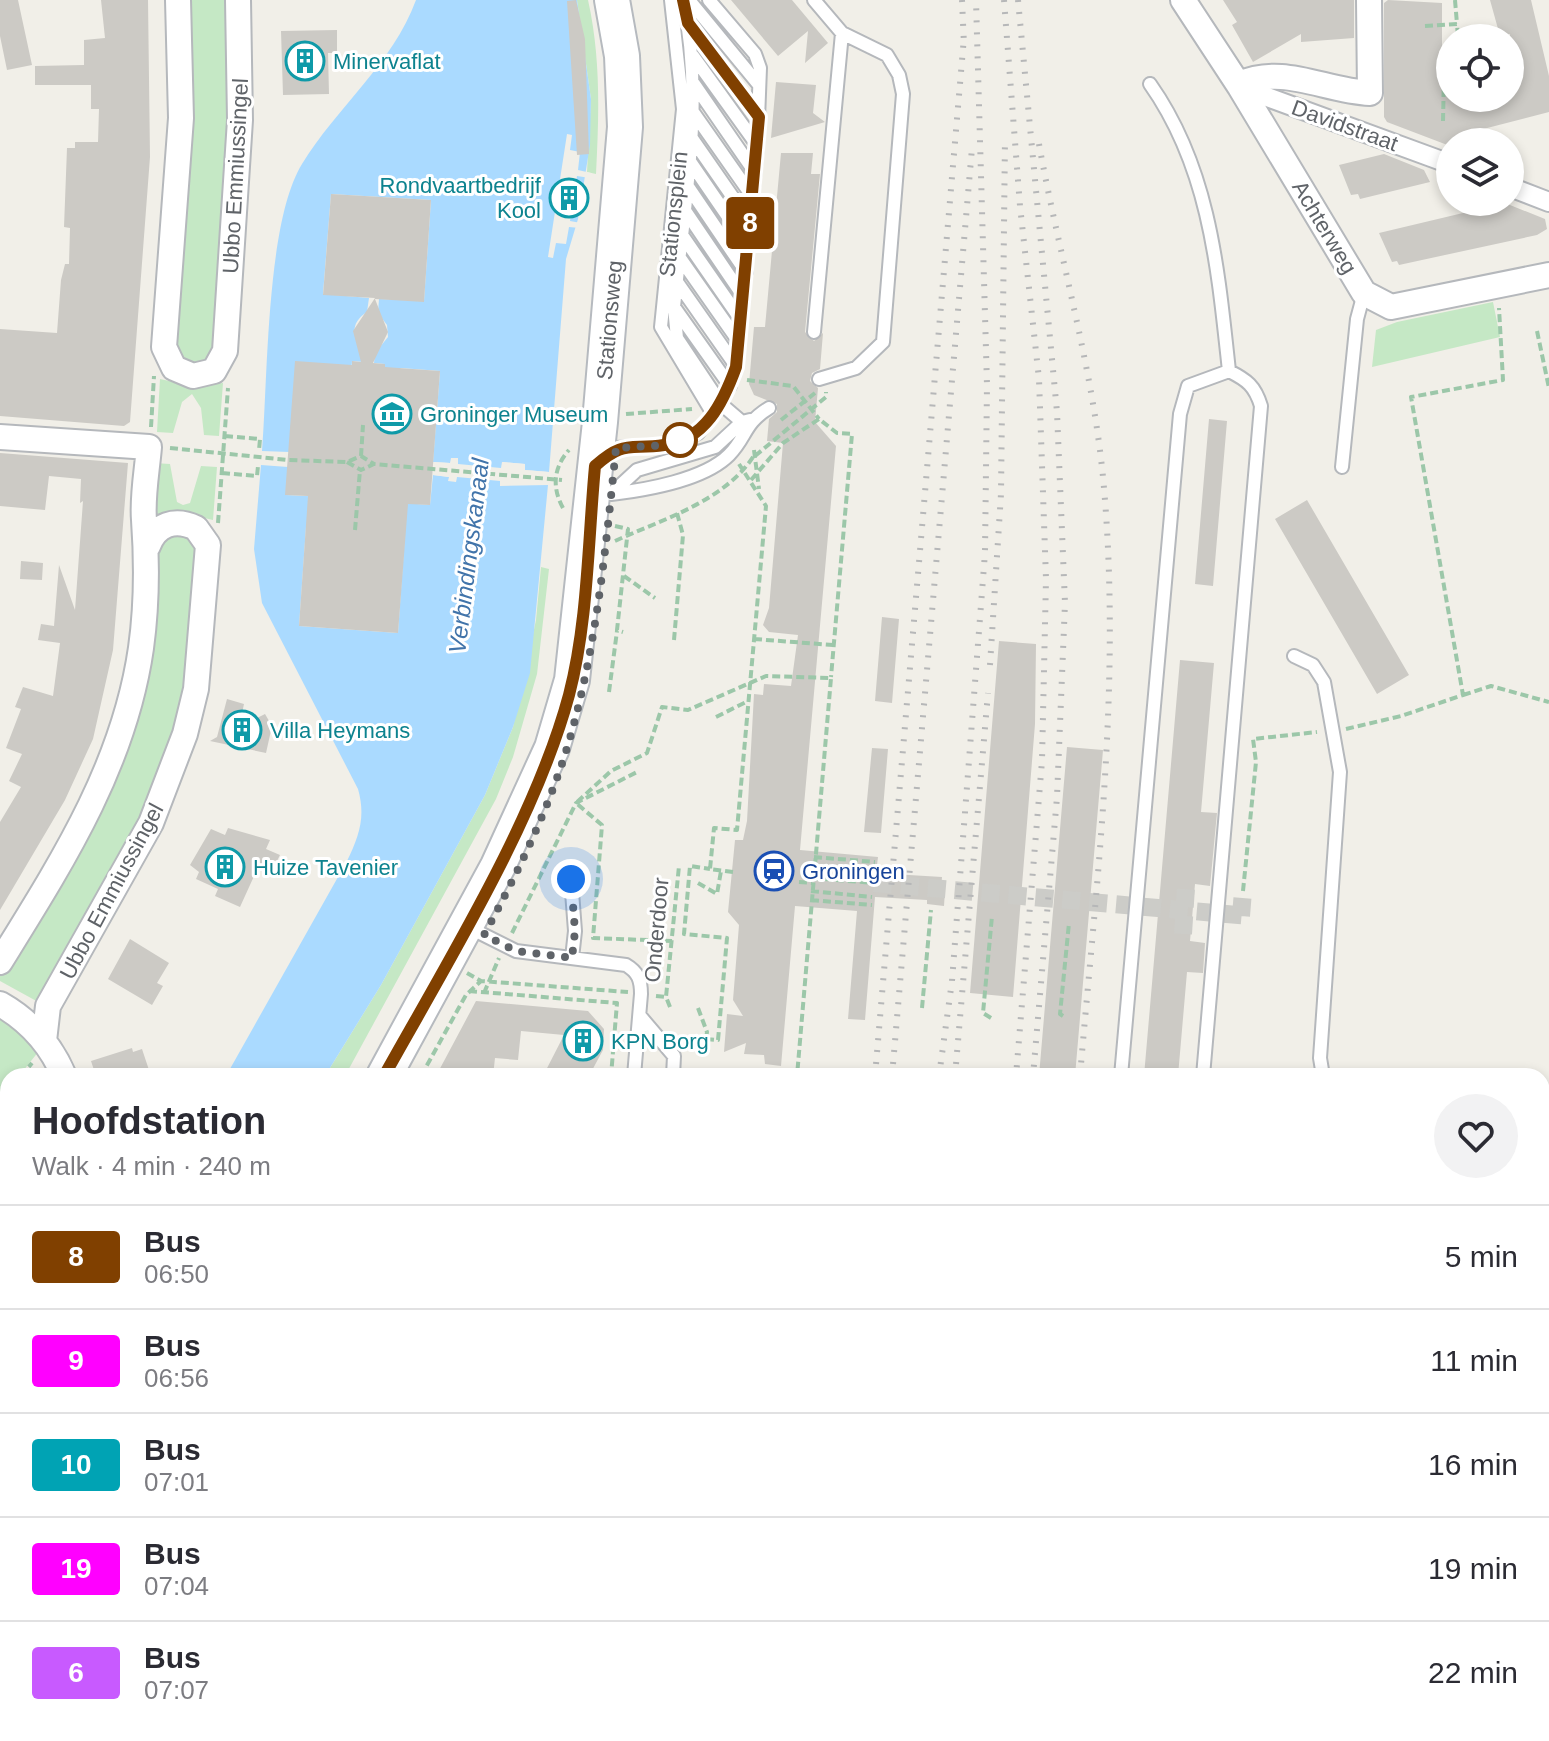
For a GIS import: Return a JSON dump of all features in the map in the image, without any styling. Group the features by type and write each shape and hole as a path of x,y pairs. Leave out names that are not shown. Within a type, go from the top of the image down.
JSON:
{"main road":[{"name":"Stationsweg","path":"598,464 625,127 622,56 612,0"},
{"name":"Stationsweg","path":"414,1068 485,935 530,797 552,748 569,693 643,132 643,68 636,0"},
{"name":"Stationsweg","path":"390,1068 485,935"}],"street":[{"path":"178,0 181,118 164,347 174,368 193,376 214,371 225,351"},
{"name":"Ubbo Emmiussingel","path":"225,351 240,120 238,0"},
{"name":"Achterweg","path":"1183,0 1240,85 1364,293 1391,307 1549,275"},
{"name":"Davidstraat","path":"1240,85 1254,77 1304,77 1348,92 1370,93 1369,0"},
{"name":"Davidstraat","path":"1240,85 1436,159"},
{"path":"1524,192 1549,202"},
{"path":"0,437 149,447 144,518 148,546 141,645 133,696 118,745 85,821 0,962"},
{"path":"148,546 159,528 180,523 202,533 209,552"},
{"name":"Ubbo Emmiussingel","path":"44,1041 48,1006 151,823 185,734 196,689 209,552"},
{"path":"0,1004 25,1021 44,1041 59,1068"}],"lane":[{"name":"Stationsplein","path":"671,0 683,109 661,327 717,409"},
{"path":"686,0 694,84 674,307 677,338 717,409 746,421"},
{"path":"686,0 759,85"},
{"path":"598,464 668,445 698,433 717,409 730,386 736,366 757,145 760,68 755,54 709,0"},
{"path":"814,0 842,33 887,55 899,75 903,94 883,342 856,368 818,385"},
{"path":"688,23 759,117"},
{"path":"814,332 842,33"},
{"path":"692,55 757,145"},
{"path":"694,84 754,171"},
{"path":"1150,84 1172,115 1187,147 1206,214 1221,295 1229,371"},
{"path":"693,112 752,196"},
{"path":"691,137 750,222"},
{"path":"689,160 748,246"},
{"path":"687,185 746,272"},
{"path":"684,209 743,296"},
{"path":"682,235 741,320"},
{"path":"680,258 739,342"},
{"path":"677,282 736,366"},
{"path":"1342,467 1357,319 1364,293"},
{"path":"674,307 730,386"},
{"path":"1122,1068 1180,414 1188,386 1229,371 1247,380 1257,391 1261,406 1204,1068"},
{"path":"598,464 637,470 715,447 746,421 769,408"},
{"path":"598,464 644,490 707,469 730,454 746,421"},
{"path":"1294,656 1313,665 1324,682 1335,730 1340,772 1322,1068"},
{"path":"571,879 575,931 572,958"},
{"path":"485,935 530,954 626,965 638,976 641,994 635,1068"},
{"path":"640,1016 674,1056 673,1068"}],"path":[{"path":"1455,0 1457,24"},
{"path":"1425,26 1436,25"},
{"path":"1443,112 1443,121"},
{"path":"1463,695 1411,397 1503,380 1498,286"},
{"path":"1537,331 1549,388"},
{"path":"164,347 155,375 149,447 288,460 347,462 361,456"},
{"path":"209,552 218,521 224,453 229,381 225,351"},
{"path":"747,380 793,386 819,419 837,433 852,434 798,1068"},
{"path":"772,428 805,401 818,385"},
{"path":"627,536 710,497 744,471 755,456 813,411 826,397"},
{"path":"710,869 714,828 737,830 766,506 751,480 783,443 819,419"},
{"path":"361,456 363,425"},
{"path":"225,436 260,439 259,450"},
{"path":"756,473 758,447"},
{"path":"361,456 374,464 562,480"},
{"path":"347,462 360,470"},
{"path":"360,470 374,464"},
{"path":"564,509 557,495 559,464 598,464"},
{"path":"222,473 257,476 258,466"},
{"path":"355,530 360,470"},
{"path":"674,640 683,535 677,513"},
{"path":"609,692 620,631 628,529"},
{"path":"623,575 655,598"},
{"path":"754,639 833,645"},
{"path":"484,993 485,935 551,848 576,803 611,771 647,753 662,707 688,710 766,676 831,678"},
{"path":"1243,891 1256,762 1253,739 1364,727 1491,686 1549,702"},
{"path":"716,717 748,701"},
{"path":"576,803 639,771"},
{"path":"576,803 602,825 593,938 672,941"},
{"path":"814,857 875,862"},
{"name":"Onderdoor","path":"670,1007 666,997 679,866"},
{"path":"698,1008 706,1042 718,1040 727,938 684,934 690,866 733,872"},
{"path":"813,867 874,872"},
{"path":"698,883 717,894 721,871"},
{"path":"799,882 874,883"},
{"path":"811,891 872,897"},
{"path":"811,900 872,905"},
{"path":"922,1008 931,910"},
{"path":"991,1018 983,1013 992,916"},
{"path":"1063,1016 1060,1014 1069,923"},
{"path":"426,1068 469,991 484,981 641,994"},
{"path":"469,991 617,1003 612,1068"}],"green space":[{"path":"183,0 233,0 235,22 213,360 193,365 173,354"},
{"path":"577,0 588,0 595,43 598,108 596,174 587,172 591,99"},
{"path":"1493,302 1500,337 1372,367 1376,330 1397,322"},
{"path":"160,379 192,386 223,383 219,436 204,435 201,408 192,394 182,402 173,433 157,432"},
{"path":"154,463 170,464 177,502 183,505 190,503 201,466 217,467 213,520 183,513 151,516"},
{"path":"173,534 196,539 196,640 164,777 40,1003 0,981 0,975 91,823 156,547"},
{"path":"541,567 549,569 537,674 513,757 496,799 349,1068 330,1068 381,985 485,795 513,727 536,620"},
{"path":"0,1016 39,1051 25,1068 0,1068"}],"water":[{"name":"Verbindingskanaal","path":"416,0 577,0 591,99 590,145 578,219 566,259 549,472 525,470 525,464 503,462 500,485 548,485 530,673 513,727 485,795 381,985 330,1068 231,1068 347,861 358,835 361,817 358,789 262,603 254,549 261,465 288,467 286,495 326,497 306,527 299,626 398,633 405,534 390,502 430,505 433,475 449,477 456,482 457,458 450,463 433,462 440,371 401,368 384,378 385,364 374,363 375,353 388,337 387,325 378,313 379,299 424,301 431,200 331,194 323,294 369,298 367,312 356,323 355,329 364,362 352,361 351,376 289,452 262,451 275,261 290,190 316,143 379,65 406,23"}],"pier":[{"path":"567,134 572,135 570,150 580,152 578,170 591,173 590,178 577,176 570,221 581,223 580,228 569,227 566,244 556,243 553,258 548,257"},
{"path":"451,458 458,458 458,464 501,468 502,462 525,464 525,470 549,472 549,476 524,474 521,467 506,466 504,482 520,484 524,479 548,481 548,485 500,486 500,481 457,477 456,482 448,481 449,477 433,475 433,471 452,474 453,466 433,466 433,462 450,463"}],"building":[{"path":"0,0 18,0 32,65 7,70 0,36"},
{"path":"101,0 148,0 150,157 130,422 124,426 0,416 0,329 57,333 61,280 65,264 69,264 70,228 64,227 67,148 75,148 75,142 98,142 99,109 91,109 91,85 35,85 35,66 84,65 84,40 105,38"},
{"path":"576,0 585,39 589,154 577,155 567,1"},
{"path":"731,0 792,0 828,43 805,63 808,31 778,56"},
{"path":"1223,0 1354,0 1354,38 1301,42 1301,34 1253,62 1232,25 1237,22"},
{"path":"1388,0 1442,3 1442,24 1436,24 1436,112 1524,112 1524,24 1497,24 1490,0 1531,0 1549,76 1549,112 1487,128 1436,128 1436,141 1387,122 1384,117 1384,3"},
{"name":"Minervaflat","path":"337,30 337,53 328,53 329,94 283,95 281,31"},
{"path":"776,82 816,85 813,113 825,122 771,138"},
{"path":"781,153 813,153 811,174 820,174 805,332 814,341 823,333 820,369 812,373 810,381 818,388 815,422 836,446 800,850 878,857 876,873 942,877 941,889 945,890 944,906 927,904 927,900 875,897 865,1020 848,1019 857,911 795,906 781,1066 765,1064 764,1055 744,1054 746,1043 724,1052 727,1014 743,1016 733,1000 739,925 728,912 735,840 743,840 747,821 754,694 763,695 764,684 791,686 798,635 769,632 763,625 769,608 783,443 767,441 769,419 777,412 777,404 754,395 749,384 754,327 765,327"},
{"path":"1384,154 1424,170 1430,182 1360,199 1358,194 1351,195 1339,165"},
{"name":"Groninger Museum","path":"331,194 431,200 424,302 375,299 388,332 373,363 385,364 385,367 440,371 430,505 408,504 398,633 299,626 308,496 285,495 295,361 352,365 352,361 361,362 353,331 375,298 323,295"},
{"path":"1524,211 1545,219 1547,229 1537,235 1399,265 1397,261 1392,262 1379,233 1450,216 1524,216"},
{"path":"1209,419 1227,421 1213,586 1195,584"},
{"path":"0,453 128,463 113,650 93,739 65,800 0,910 0,822 21,787 9,781 22,754 6,748 21,709 15,707 23,687 53,696 60,643 38,640 41,624 54,626 59,565 75,610 83,501 80,503 81,479 49,476 45,510 0,506"},
{"path":"1307,500 1409,675 1377,694 1275,519"},
{"path":"21,561 43,563 42,580 20,579"},
{"path":"882,617 899,619 892,703 875,701"},
{"path":"999,641 1036,644 1035,724 1013,997 970,993"},
{"path":"1180,660 1214,663 1201,812 1217,813 1210,886 1195,884 1190,941 1205,943 1203,973 1187,972 1179,1068 1145,1068"},
{"name":"Villa Heymans","path":"227,699 244,704 239,727 265,714 272,726 266,753 210,741 217,737"},
{"path":"1067,747 1103,750 1076,1068 1040,1068"},
{"path":"872,748 888,749 881,833 864,832"},
{"name":"Huize Tavenier","path":"228,828 270,840 266,849 280,855 272,871 259,865 240,907 215,896 218,889 196,879 199,872 190,865 211,829 225,835"},
{"path":"130,939 169,963 157,983 163,986 152,1005 108,979"},
{"path":"476,1001 588,1011 604,1029 603,1050 593,1068 547,1068 564,1035 521,1031 518,1060 495,1058 494,1068 440,1068"},
{"path":"132,1048 133,1052 142,1049 148,1068 93,1068 91,1061"}],"tunnel":[{"path":"874,883 1249,916"},
{"path":"1183,934 1186,887"},
{"path":"1241,916 1243,891"}],"railway":[{"path":"962,0 964,45"},
{"path":"940,1068 952,981 985,553 987,385 976,0"},
{"path":"1004,0 1020,206 1039,379 1046,579 1042,761 1017,1068"},
{"path":"1018,0 1057,412 1065,603 1057,797 1034,1068"},
{"path":"876,1068 964,37"},
{"path":"990,665 1001,494 1005,138"},
{"path":"1039,144 1091,393 1103,477 1108,552 1109,702 1100,852 1081,1068"},
{"path":"893,1068 972,148"},
{"path":"956,1068 988,693"}],"bus line":[{"name":"8","path":"388,1068 498,866 552,748 574,666 595,466 616,448 668,445 698,433 721,404 736,367 759,117 688,23 683,0"}],"place":[{"name":"Minervaflat","path":"305,61"},
{"name":"Rondvaartbedrijf Kool","path":"569,198"},
{"name":"Groninger Museum","path":"392,414"},
{"name":"Villa Heymans","path":"242,730"},
{"name":"Huize Tavenier","path":"225,867"},
{"name":"Groningen","path":"774,871"},
{"name":"KPN Borg","path":"583,1041"}],"route":[{"path":"571,879 575,931 572,958 516,951 484,935 513,882 545,810 579,705 594,626 616,448 668,445 683,439 680,440"}]}
